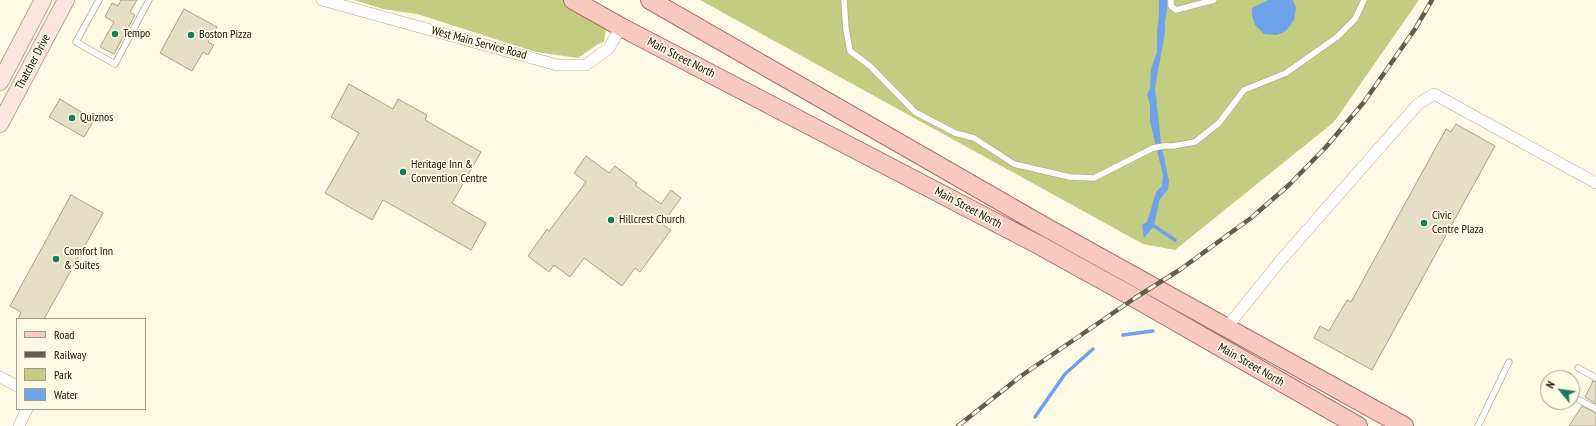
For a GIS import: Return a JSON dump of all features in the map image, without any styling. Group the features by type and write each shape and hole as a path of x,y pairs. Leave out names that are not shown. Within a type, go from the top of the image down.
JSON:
{"main road":[{"name":"Thatcher Drive","path":"0,82 43,0"},
{"name":"Thatcher Drive","path":"0,124 66,0"},
{"name":"Main Street North","path":"573,0 621,27 1039,245 1135,298 1358,426"},
{"name":"Main Street North","path":"650,0 1040,224 1227,326 1404,426"}],"street":[{"name":"West Main Service Road","path":"322,0 557,65 586,65 610,48 621,27"},
{"path":"1227,326 1281,260 1418,104 1434,94 1596,182"},
{"path":"0,377 16,385"},
{"path":"19,426 27,410"}],"lane":[{"path":"99,0 76,42 115,64 149,0"},
{"path":"844,0 846,29 850,51 870,66 915,112 955,133 974,138 1014,164 1070,177 1094,178 1153,148 1195,142 1218,123 1244,90 1286,73 1337,37 1355,19 1364,0"},
{"path":"1172,0 1171,6 1176,10 1214,0"},
{"path":"1478,426 1509,362"},
{"path":"1578,368 1596,378"},
{"path":"1580,400 1596,409"}],"green space":[{"path":"354,0 563,0 599,20 606,28 604,42 598,44 578,58 536,52 417,14 383,9"},
{"path":"700,0 1419,0 1334,122 1175,250 1143,244"}],"water":[{"path":"1159,0 1167,0 1167,10 1165,32 1155,88 1161,143 1169,181 1168,189 1160,199 1154,226 1144,238 1142,225 1147,222 1156,192 1162,186 1163,175 1150,122 1150,105 1147,95 1150,88 1151,69 1157,52"},
{"path":"1268,0 1293,0 1296,8 1294,20 1286,31 1277,35 1264,34 1255,25 1252,15 1252,8"}],"building":[{"name":"Tempo","path":"121,0 137,0 130,12 135,15 114,54 100,47 114,22 105,17 112,3 118,6"},
{"name":"Boston Pizza","path":"184,9 217,27 208,42 214,45 208,55 203,52 192,71 160,53"},
{"name":"Heritage Inn & Convention Centre","path":"349,84 393,109 398,99 427,115 425,120 481,152 452,203 486,223 471,250 383,200 372,220 325,193 359,133 331,117"},
{"name":"Quiznos","path":"60,99 94,120 84,137 49,117"},
{"name":"Civic Centre Plaza","path":"1456,124 1495,146 1372,370 1314,338 1320,326 1329,331 1347,300 1351,302 1446,129 1451,132"},
{"name":"Hillcrest Church","path":"586,156 609,173 615,166 637,183 635,185 661,204 671,190 681,198 662,224 671,230 640,272 635,268 622,286 584,258 570,277 554,265 549,272 528,256 547,229 549,231 586,182 574,173"},
{"name":"Comfort Inn & Suites","path":"71,195 103,213 45,318 18,318 21,312 10,306"},
{"path":"1593,381 1596,382 1596,404 1585,397"},
{"path":"1582,406 1596,413 1596,426 1569,426"}],"waterway":[{"path":"1154,226 1175,240"},
{"path":"1123,335 1153,331"},
{"path":"1035,417 1065,374 1093,349"}],"railway":[{"path":"958,426 1021,376 1135,298 1181,269 1251,218 1289,185 1326,147 1364,102 1415,29 1432,0"}],"place":[{"name":"Tempo","path":"115,34"},
{"name":"Boston Pizza","path":"191,35"},
{"name":"Quiznos","path":"72,118"},
{"name":"Heritage Inn & Convention Centre","path":"403,172"},
{"name":"Hillcrest Church","path":"611,220"},
{"name":"Civic Centre Plaza","path":"1424,223"},
{"name":"Comfort Inn & Suites","path":"56,259"}]}
